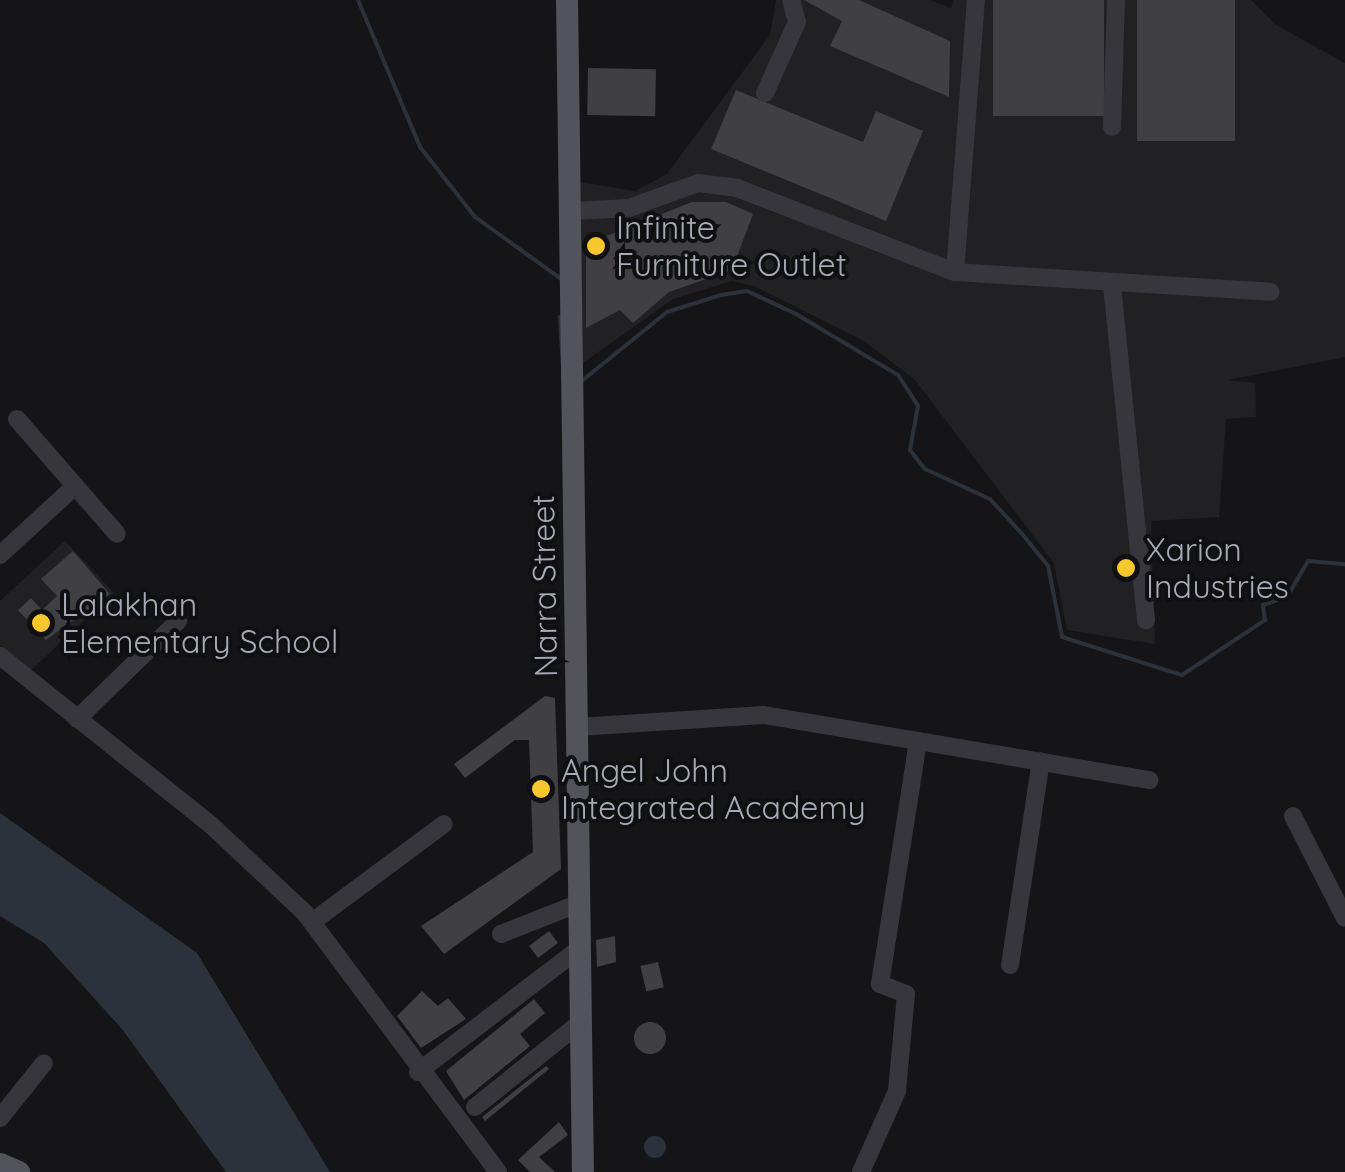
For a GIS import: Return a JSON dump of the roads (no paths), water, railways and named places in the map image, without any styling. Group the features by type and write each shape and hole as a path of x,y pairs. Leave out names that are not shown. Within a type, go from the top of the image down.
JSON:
{"main road":[{"name":"Narra Street","path":"568,0 582,1172"},
{"path":"0,1164 19,1172"}],"street":[{"path":"765,93 797,22 790,0"},
{"path":"954,272 976,0"},
{"path":"1112,127 1116,0"},
{"path":"573,211 629,208 698,183 737,188 954,272 1270,292"},
{"path":"1112,285 1146,620"},
{"path":"18,419 117,534"},
{"path":"0,555 75,486"},
{"path":"78,719 178,621"},
{"path":"0,656 212,825 312,922 418,1072 498,1172"},
{"path":"578,727 764,715 1150,780"},
{"path":"862,1172 897,1090 906,994 880,984 918,741"},
{"path":"1010,965 1042,762"},
{"path":"1293,816 1345,918"},
{"path":"312,922 444,824"},
{"path":"502,934 580,903"},
{"path":"418,1072 580,948"},
{"path":"474,1108 581,1022"},
{"path":"0,1118 44,1064"}],"waterway":[{"path":"358,0 420,147 475,217 560,278"},
{"path":"583,380 667,312 721,295 747,291 796,314 898,375 918,406 910,450 925,469 990,499 1023,535 1048,566 1062,637 1182,675 1265,620 1263,605 1287,597 1308,561 1345,564"},
{"path":"560,317 564,384"}],"place":[{"name":"Infinite Furniture Outlet","path":"596,246"},
{"name":"Xarion Industries","path":"1126,568"},
{"name":"Lalakhan Elementary School","path":"41,623"},
{"name":"Angel John Integrated Academy","path":"541,789"}]}
